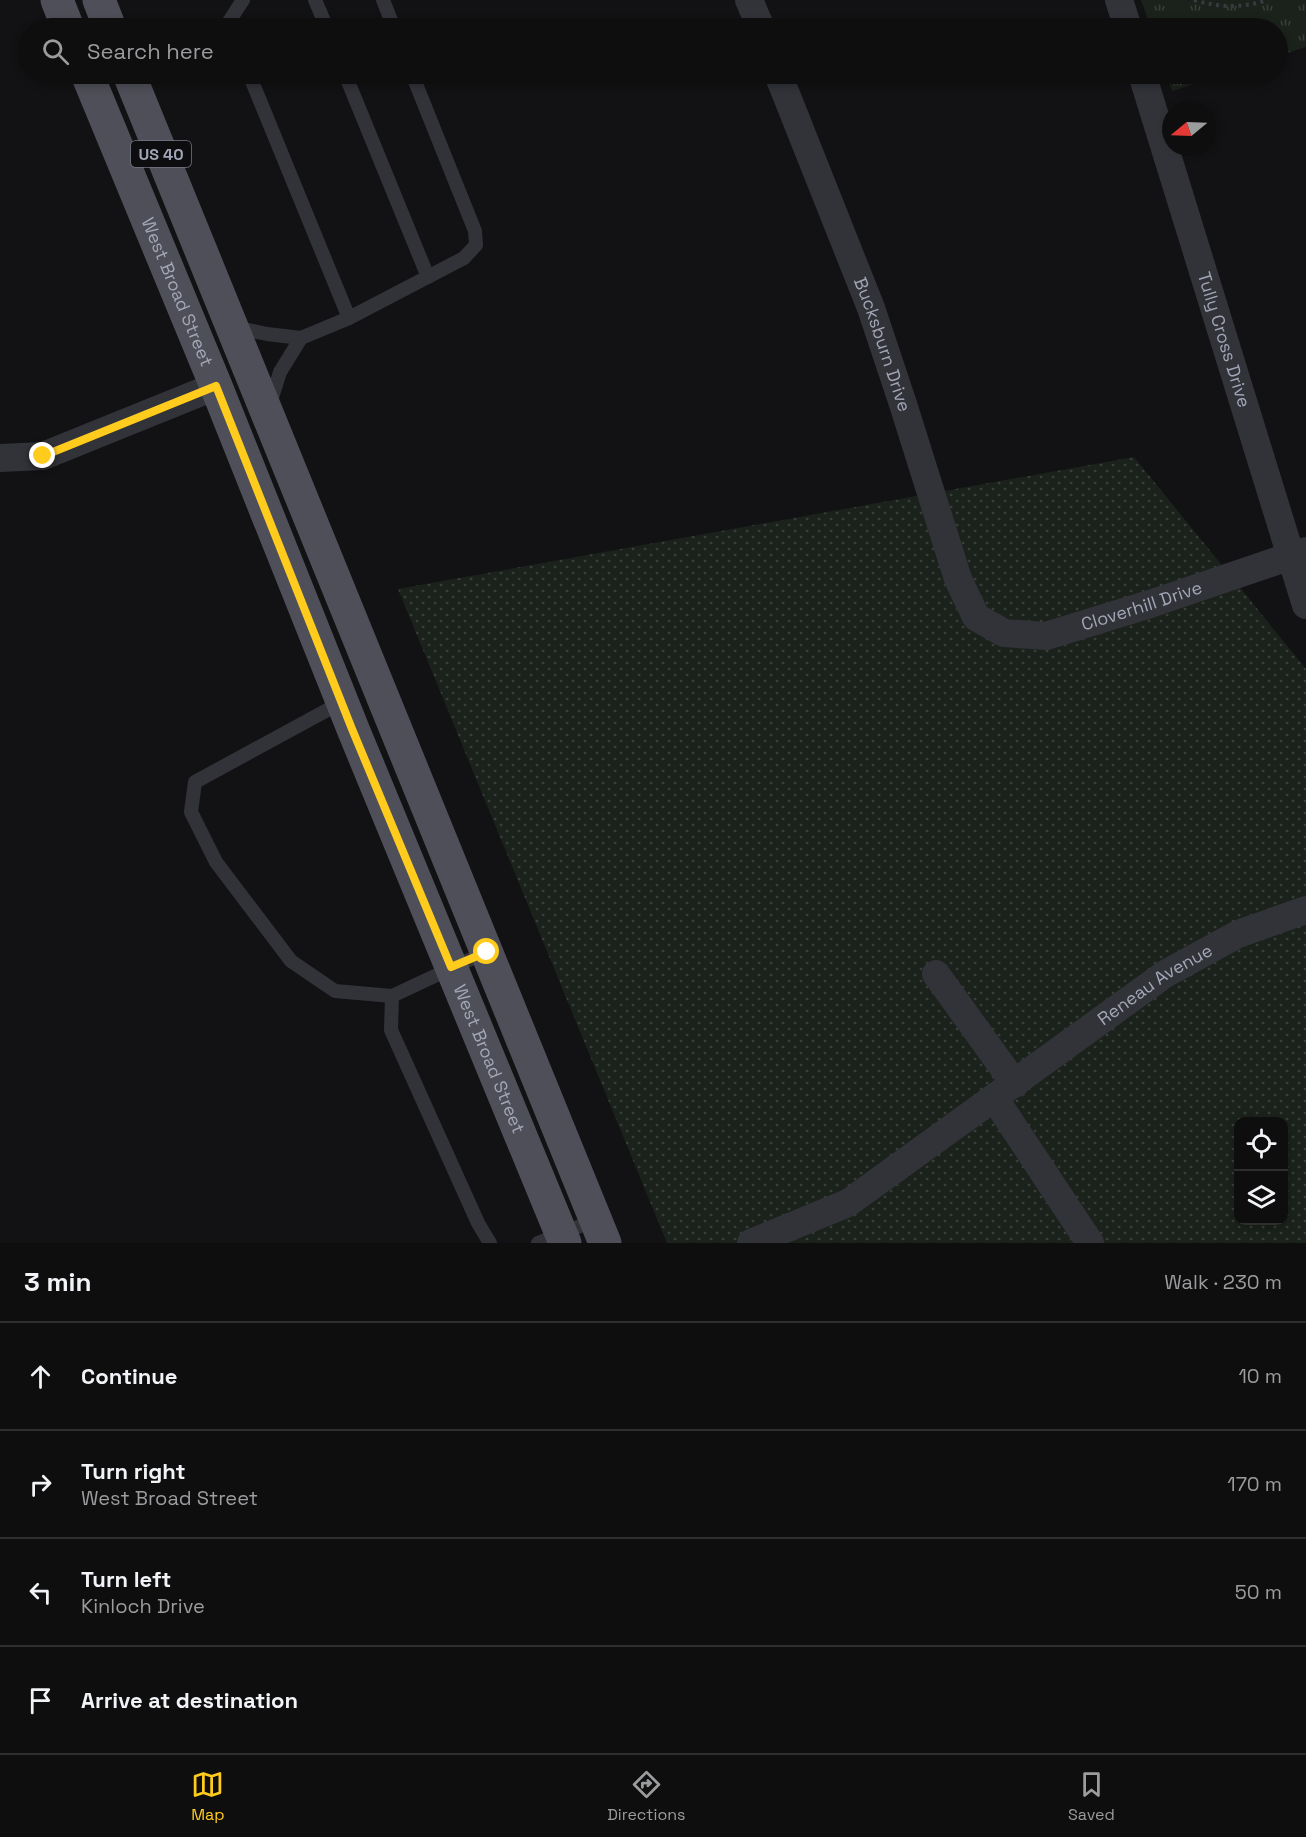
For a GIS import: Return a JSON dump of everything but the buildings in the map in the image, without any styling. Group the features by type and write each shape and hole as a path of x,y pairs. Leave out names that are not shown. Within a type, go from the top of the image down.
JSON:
{"main road":[{"path":"57,0 64,18"},
{"path":"99,0 106,18"},
{"name":"West Broad Street","path":"91,84 451,967 554,1240"},
{"name":"West Broad Street","path":"133,84 600,1231"}],"street":[{"path":"749,0 756,18"},
{"path":"1119,0 1125,18"},
{"name":"Bucksburn Drive","path":"782,84 871,308 958,579 976,617"},
{"name":"Tully Cross Drive","path":"1145,84 1298,554 1306,605"},
{"path":"0,458 43,456 216,386"},
{"name":"Cloverhill Drive","path":"976,617 1004,633 1046,636 1298,554"},
{"name":"Reneau Avenue","path":"751,1243 848,1203 1165,974 1238,934 1306,910"},
{"path":"936,974 1090,1243"}],"lane":[{"path":"231,18 243,0"},
{"path":"315,0 323,18"},
{"path":"383,0 390,18"},
{"path":"253,84 349,318"},
{"path":"349,84 428,277"},
{"path":"232,327 301,338 349,318 464,258 476,244 475,231 416,84"},
{"path":"267,415 280,372 301,338"},
{"path":"342,702 195,782 190,812 216,862 291,961 335,991 392,996 487,952"},
{"path":"392,996 391,1030 478,1223 490,1243"},
{"path":"554,1240 600,1231"}],"path":[{"path":"1194,0 1212,5 1238,7 1268,0"}],"green space":[{"path":"1141,0 1306,0 1306,47 1288,53 1288,18 1147,18"},
{"path":"1170,84 1194,84 1172,91"},
{"path":"1134,457 1306,669 1306,1243 667,1243 398,589"}],"route":[{"path":"43,456 216,386 352,729 451,967 487,952"}]}
